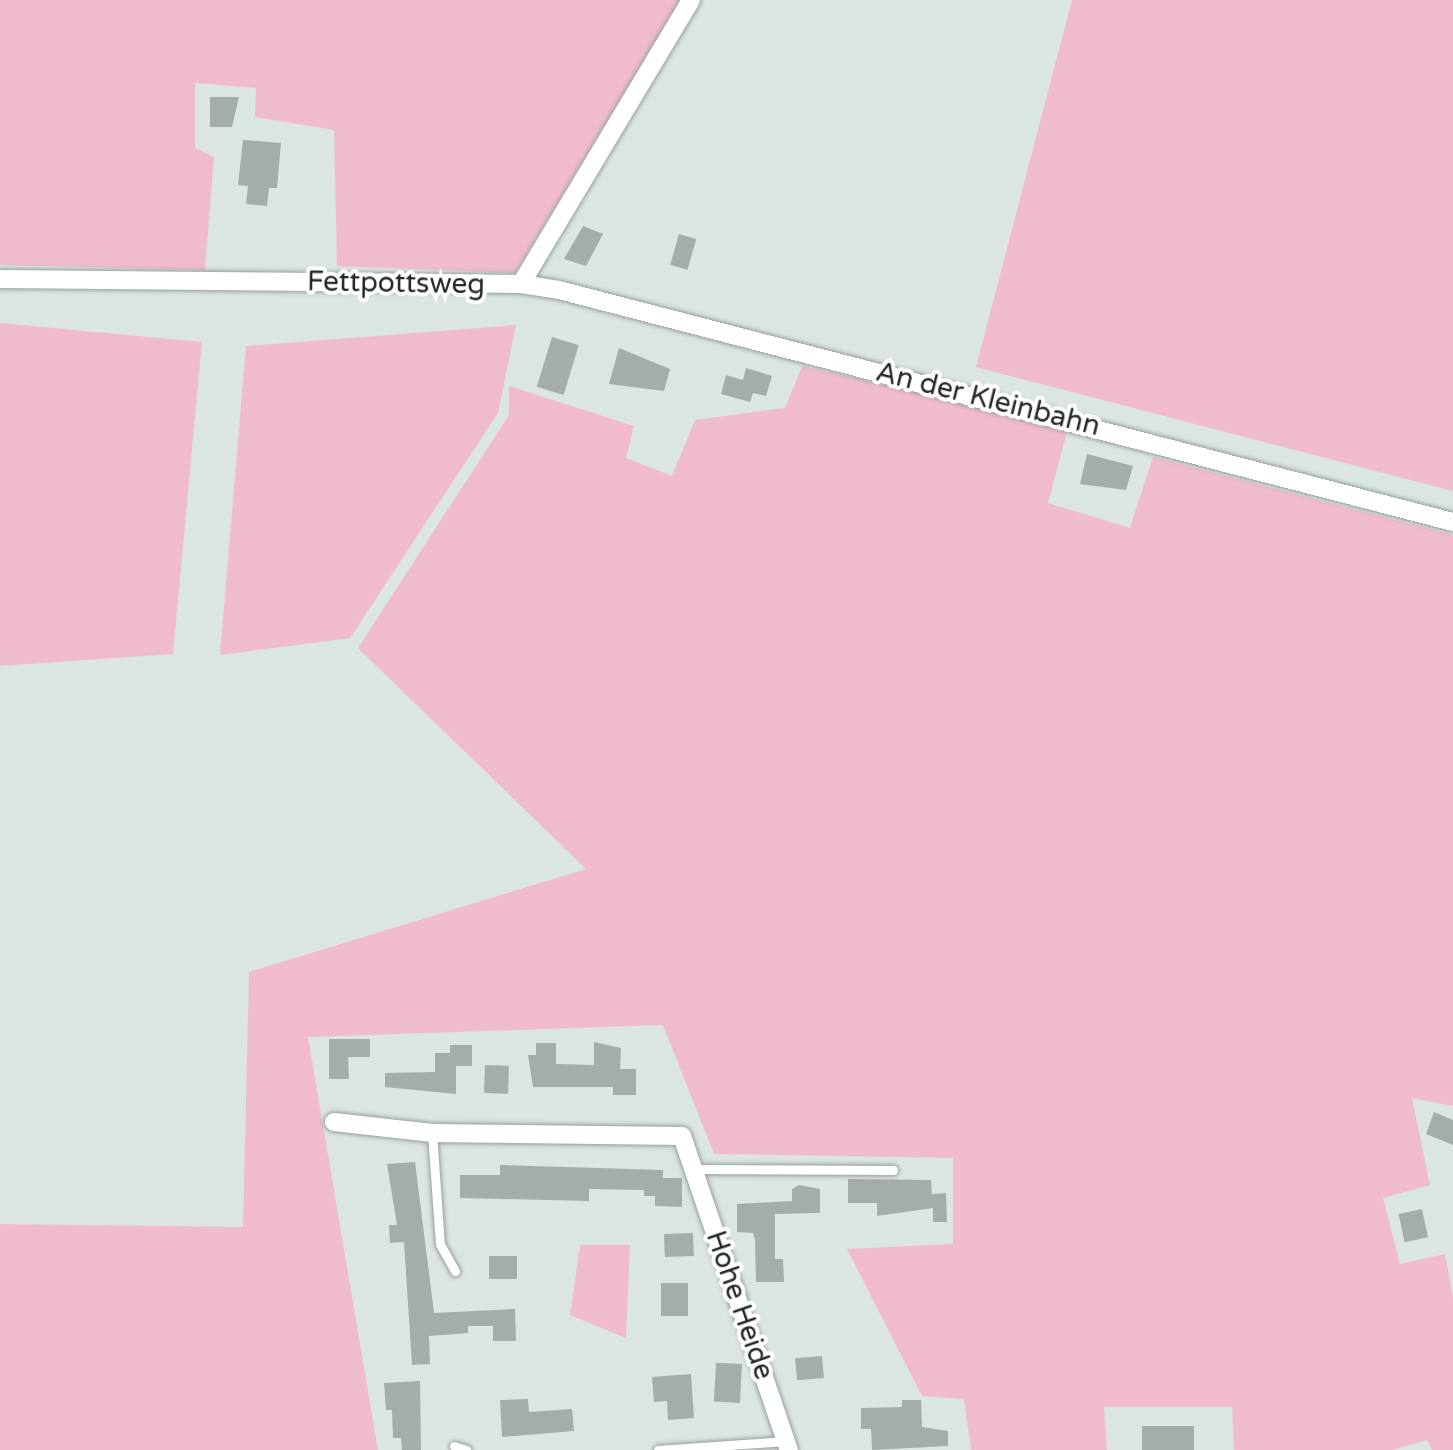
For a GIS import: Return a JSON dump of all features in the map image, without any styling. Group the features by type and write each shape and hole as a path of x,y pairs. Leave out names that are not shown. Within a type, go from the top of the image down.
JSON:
{"street":[{"name":"Fettpottsweg","path":"0,279 521,284 691,0"},
{"name":"An der Kleinbahn","path":"521,284 1453,522"},
{"name":"Hohe Heide","path":"334,1122 432,1133 682,1136 788,1446"}],"lane":[{"path":"432,1133 440,1244 455,1271"},
{"path":"695,1169 893,1170"},
{"path":"454,1446 466,1450"},
{"name":"Hohe Heide","path":"658,1450 788,1446"}],"shaded area":[{"path":"0,0 680,0 515,273 337,266 334,130 255,117 256,88 195,83 195,148 214,157 205,270 0,265"},
{"path":"1072,0 1453,0 1453,491 976,367"},
{"path":"0,323 202,342 173,654 0,666"},
{"path":"516,325 498,413 350,638 220,655 246,346"},
{"path":"802,366 1068,428 1048,503 1130,528 1153,457 1453,535 1453,1106 1412,1098 1430,1185 1383,1198 1400,1264 1445,1254 1453,1297 1453,1450 1432,1450 1427,1440 1392,1450 1234,1450 1232,1407 1104,1407 1107,1450 971,1450 964,1399 922,1396 847,1249 953,1244 953,1158 714,1154 663,1025 308,1037 378,1450 0,1450 0,1224 243,1227 249,972 586,869 358,648 509,415 509,386 634,426 626,458 672,476 695,420 785,408"},
{"path":"580,1245 630,1245 626,1338 570,1315"}],"building":[{"path":"210,97 239,97 232,127 210,127"},
{"path":"243,140 281,143 277,188 269,188 267,206 246,204 248,186 238,185"},
{"path":"583,226 603,234 586,266 564,259"},
{"path":"679,234 696,239 687,270 670,265"},
{"path":"552,337 579,345 564,395 537,387"},
{"path":"619,348 670,369 664,391 609,384"},
{"path":"746,368 772,376 766,396 753,393 750,402 721,394 726,375 743,380"},
{"path":"1087,454 1133,466 1126,490 1080,484"},
{"path":"329,1039 370,1039 370,1057 348,1057 349,1079 329,1079"},
{"path":"594,1042 621,1048 620,1069 636,1069 636,1095 613,1095 613,1087 533,1087 528,1055 536,1055 536,1043 556,1043 556,1064 594,1065"},
{"path":"450,1045 472,1045 472,1066 456,1066 456,1094 385,1087 385,1073 435,1072 435,1053 450,1053"},
{"path":"485,1065 509,1066 508,1094 484,1093"},
{"path":"1434,1112 1453,1120 1453,1145 1426,1134"},
{"path":"415,1162 434,1313 515,1309 516,1341 493,1341 493,1326 468,1326 468,1333 429,1336 430,1364 412,1365 404,1242 390,1243 389,1225 397,1225 387,1164"},
{"path":"500,1165 663,1170 663,1178 682,1178 682,1207 655,1206 655,1196 644,1196 644,1190 589,1189 589,1201 460,1198 460,1175 500,1175"},
{"path":"848,1179 931,1180 932,1194 946,1193 947,1222 933,1222 933,1208 877,1216 877,1203 848,1203"},
{"path":"799,1185 820,1189 820,1213 775,1214 775,1259 783,1259 784,1282 756,1282 755,1239 753,1233 737,1232 737,1204 792,1201 792,1189"},
{"path":"1422,1209 1428,1237 1405,1242 1399,1214"},
{"path":"693,1233 694,1256 665,1257 664,1234"},
{"path":"489,1256 517,1256 517,1279 489,1279"},
{"path":"661,1283 688,1283 688,1316 661,1316"},
{"path":"822,1356 824,1378 797,1380 795,1358"},
{"path":"716,1363 742,1364 740,1403 714,1402"},
{"path":"691,1374 694,1418 668,1420 667,1401 654,1402 652,1377"},
{"path":"420,1381 421,1450 402,1450 401,1438 393,1438 392,1410 386,1410 384,1383"},
{"path":"528,1399 529,1412 572,1409 574,1431 502,1437 500,1400"},
{"path":"902,1400 921,1400 922,1427 948,1431 948,1446 872,1450 871,1429 861,1429 861,1408 902,1407"},
{"path":"1142,1426 1194,1426 1194,1450 1142,1450"}]}
